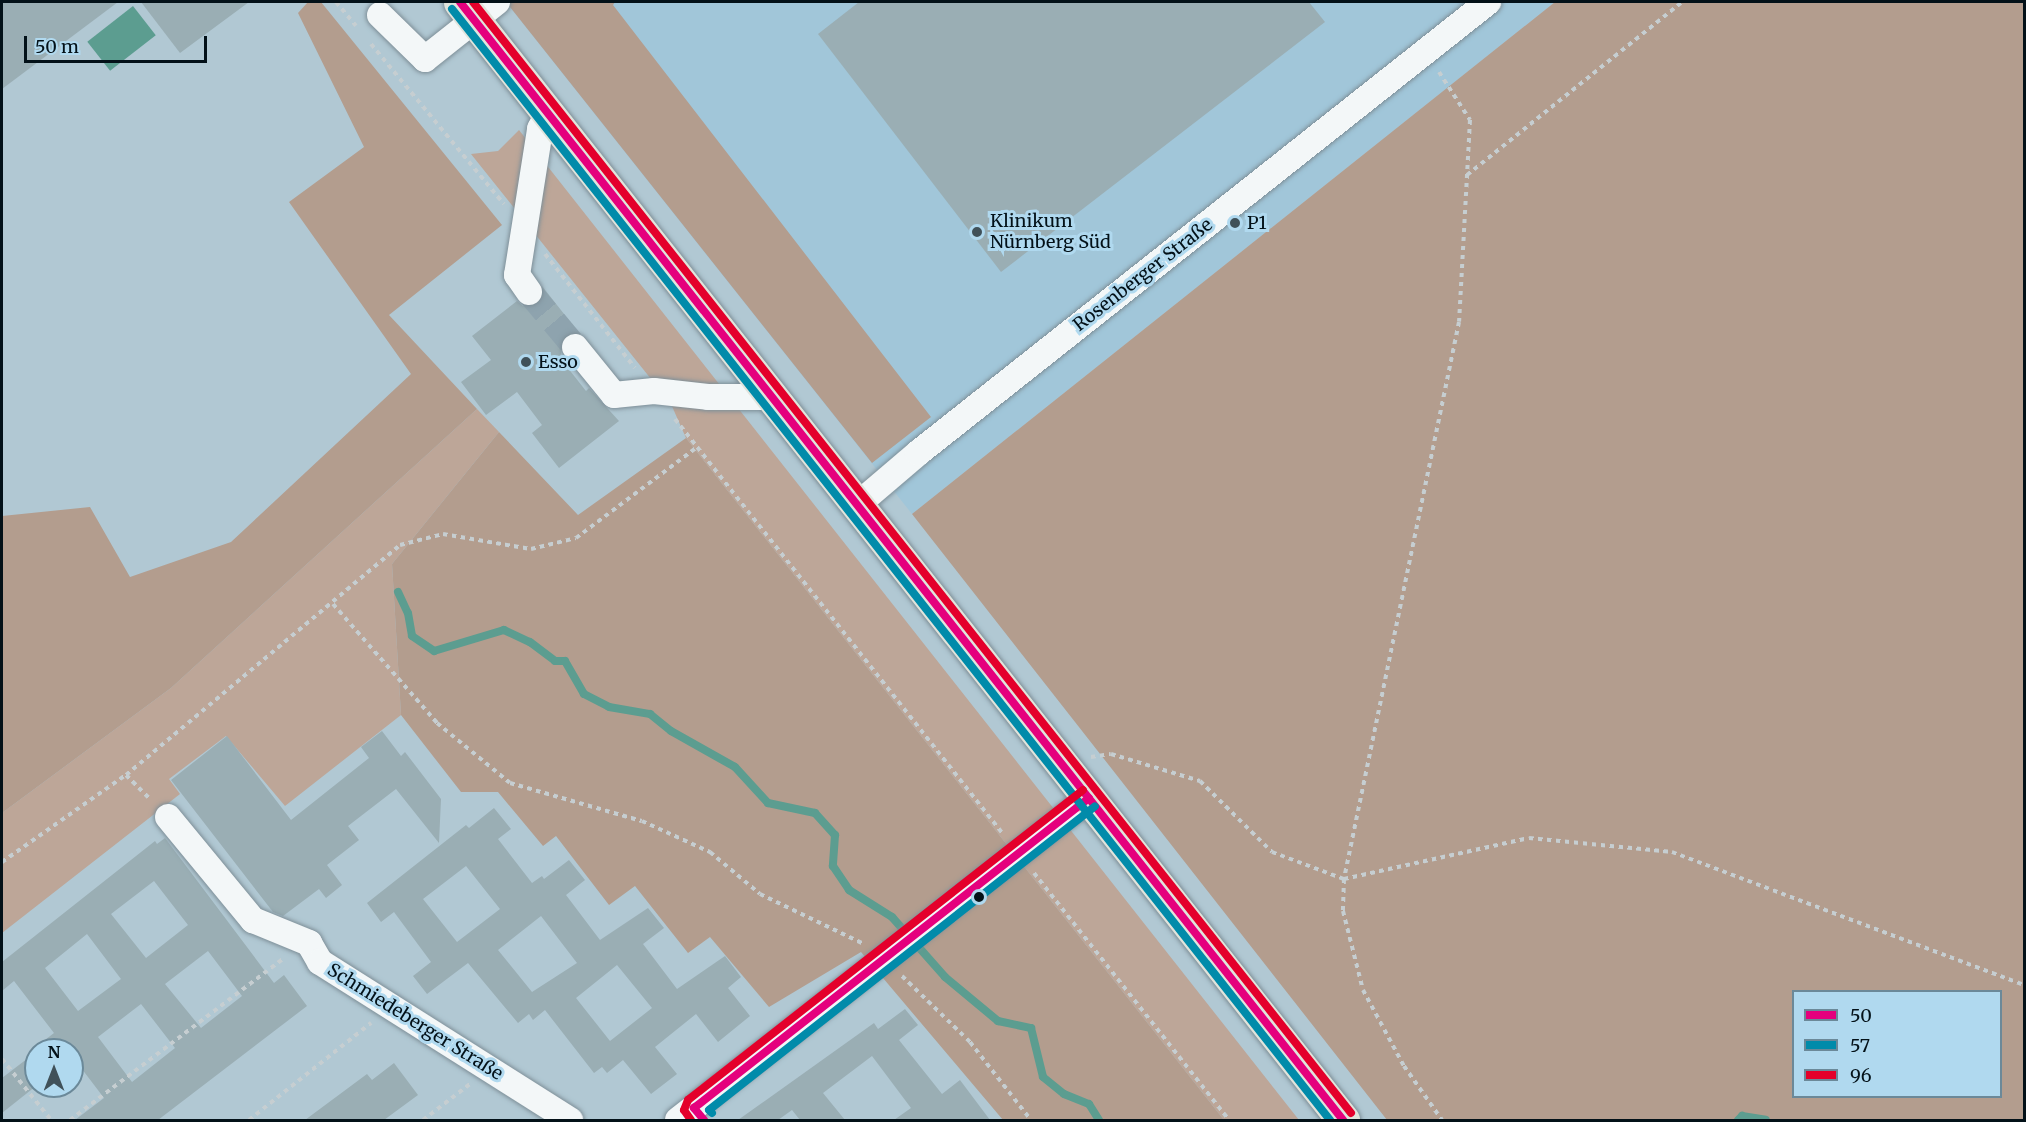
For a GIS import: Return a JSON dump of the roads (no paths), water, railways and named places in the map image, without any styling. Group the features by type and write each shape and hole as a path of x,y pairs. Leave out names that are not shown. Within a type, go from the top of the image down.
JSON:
{"main road":[{"path":"477,8 547,116 1060,760 1343,1120"}],"street":[{"name":"Rosenberger Straße","path":"856,506 918,453 1488,2"},
{"path":"380,15 425,59 477,8"},
{"path":"529,292 517,275 527,232 537,145 547,116"},
{"path":"575,347 614,394 654,391 708,397 771,397"},
{"path":"692,1116 901,945 1089,798"},
{"name":"Schmiedeberger Straße","path":"168,817 253,920 309,943 320,962 570,1120"}],"waterway":[{"path":"398,592 408,613 412,636 434,651 504,630 530,642 555,661 565,661 584,694 609,707 650,714 671,731 735,767 768,803 815,813 835,835 833,866 849,890 892,917 945,977 998,1021 1031,1028 1043,1077 1064,1094 1089,1104 1099,1120"},
{"path":"1738,1120 1742,1116 1766,1120"}],"tunnel":[{"path":"529,292 575,347"}],"place":[{"name":"P1","path":"1235,223"},
{"name":"Klinikum Nürnberg Süd","path":"977,232"},
{"name":"Esso","path":"526,362"}]}
